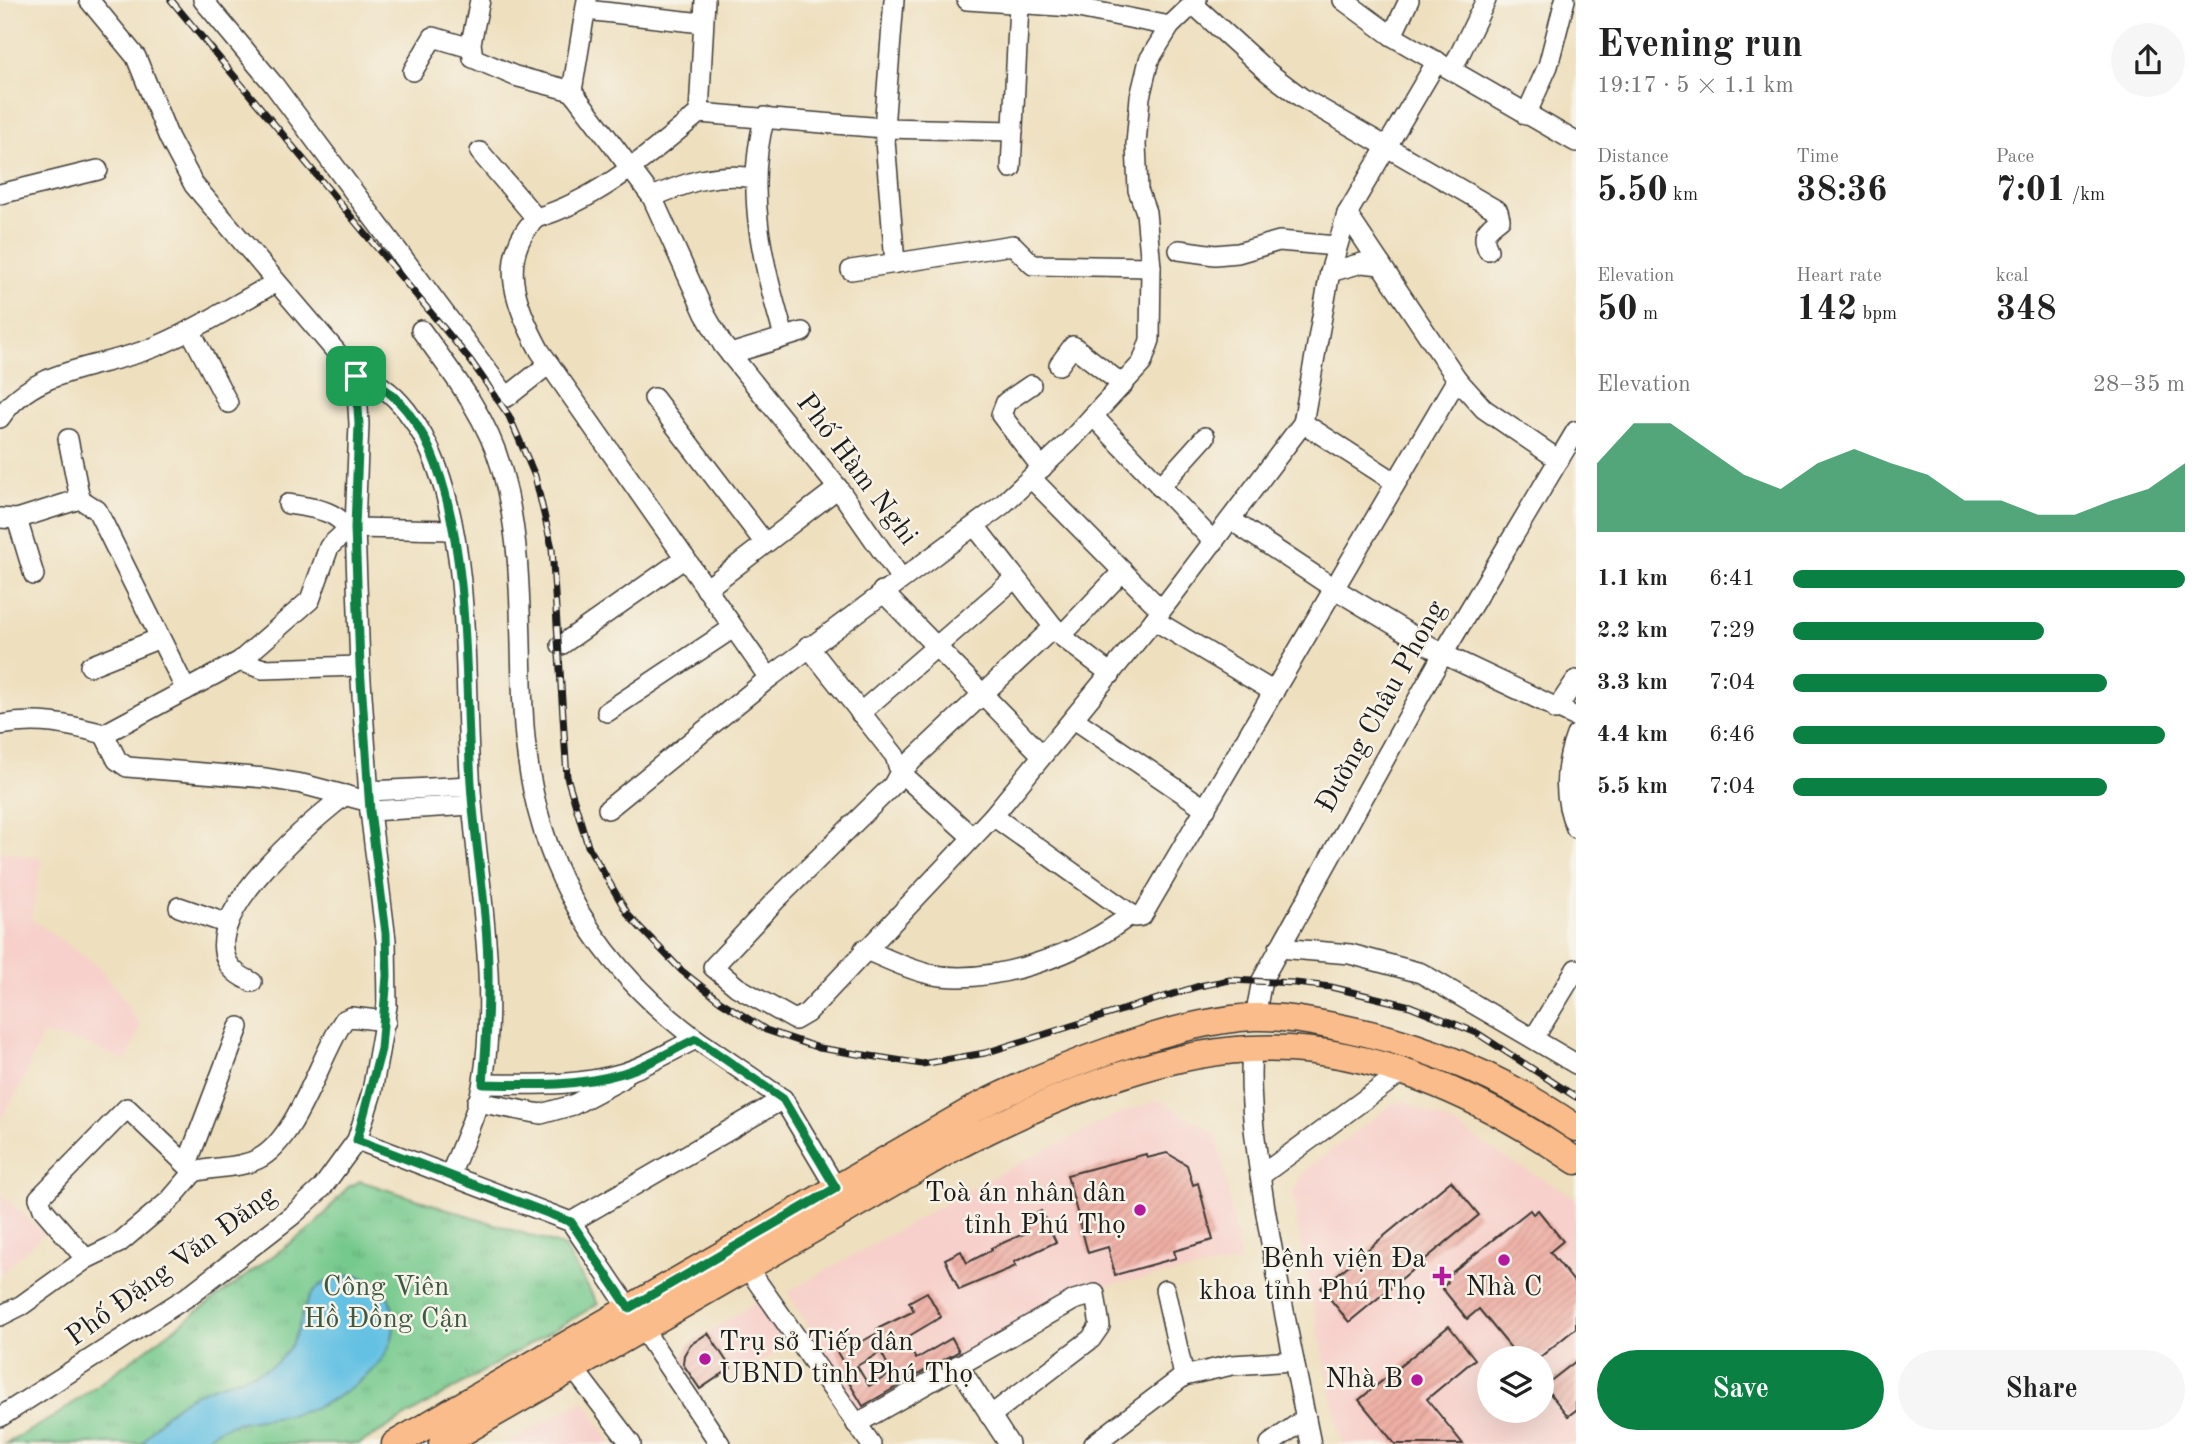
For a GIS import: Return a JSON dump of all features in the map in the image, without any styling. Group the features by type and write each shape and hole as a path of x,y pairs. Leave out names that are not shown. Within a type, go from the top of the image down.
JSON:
{"main road":[{"path":"395,1444 636,1318 747,1267 949,1136 1013,1088 1105,1054 1193,1028 1255,1017 1308,1020 1413,1045 1466,1064 1508,1084 1567,1121 1544,1139"},
{"path":"442,1444 573,1368 636,1318 836,1188 949,1136 1024,1113 1113,1080 1196,1056 1251,1049 1306,1051 1402,1072 1463,1094 1544,1139 1576,1161"}],"street":[{"path":"89,0 136,57 169,138 194,185 356,376 377,382 390,393 423,435 437,468 452,530 461,597 471,795 487,941 488,1004 480,1093 450,1176"},
{"path":"203,0 274,85 507,397 549,364"},
{"path":"480,0 471,48 473,58 572,92 587,5 702,23"},
{"path":"699,113 705,0"},
{"path":"894,0 884,128 895,263"},
{"path":"967,0 1073,7 1170,26"},
{"path":"1343,0 1392,36 1576,142"},
{"path":"1392,36 1409,0"},
{"path":"1123,571 900,772 893,785 776,900 713,967 737,987 795,1020 807,1013 993,816 1111,674 1303,423 1330,272 1347,214 1385,145 1444,66 1486,0"},
{"path":"1526,115 1548,66 1565,0"},
{"path":"1195,2 1269,73 1302,98 1498,211 1500,219 1485,230 1483,237 1488,250"},
{"name":"Phố Hàm Nghi","path":"572,92 652,197 705,314 730,354 838,488 900,578 975,526 1037,473 1142,363 1150,340 1151,267 1146,212 1138,190 1138,120 1149,60 1170,26 1195,2"},
{"path":"1012,168 1019,5"},
{"path":"413,71 433,37 471,48"},
{"path":"769,678 549,364 523,317 512,267 514,247 536,218 594,194 630,170 699,113 884,128 1013,131"},
{"path":"730,354 793,334 763,256 755,178 759,139 765,117"},
{"path":"481,152 536,218"},
{"path":"0,194 98,170"},
{"path":"652,197 705,177 731,174 755,178"},
{"path":"1347,214 1457,379 1490,413 1559,460"},
{"path":"1179,250 1215,255 1238,253 1279,241 1336,246"},
{"path":"851,270 1013,245 1033,265 1151,267"},
{"path":"1330,272 1362,263 1381,265"},
{"path":"0,418 18,395 38,384 63,374 131,356 190,330 275,283"},
{"path":"190,330 228,403"},
{"path":"421,330 481,417 503,477 521,579 523,708 528,773 547,843 575,905 621,971 655,1008 783,1099 836,1188"},
{"path":"1059,365 1073,346 1123,385"},
{"name":"Phố Đặng Văn Đăng","path":"0,1418 106,1352 228,1266 313,1197 338,1169 357,1140 372,1092 386,1021 386,940 370,801 352,530 359,424 356,376"},
{"path":"993,816 1131,914 1139,918 1146,912 1457,379"},
{"path":"1031,385 1006,402 1001,415 1037,473 1158,615 1274,692"},
{"path":"654,398 765,542"},
{"path":"1093,416 1214,542"},
{"path":"1303,423 1395,482"},
{"name":"Đường Châu Phong","path":"1255,1017 1262,979 1443,654 1576,431"},
{"path":"1160,487 1205,437"},
{"path":"68,439 80,499 97,510 128,566 186,690"},
{"path":"706,589 838,488"},
{"path":"34,575 9,518 80,499"},
{"path":"288,504 327,511 352,530"},
{"path":"1231,520 1335,589 1443,654 1556,710 1576,717"},
{"path":"975,526 1057,632 1111,674"},
{"path":"0,725 48,720 104,734 240,662 310,600 329,547 352,530 452,530"},
{"path":"561,645 685,558"},
{"path":"608,809 808,646 900,578"},
{"path":"860,713 936,650 1015,578"},
{"path":"882,591 936,650 1042,755"},
{"path":"607,712 733,628"},
{"path":"90,666 160,638"},
{"path":"808,646 895,756 900,772 972,837"},
{"path":"240,662 263,669 360,666"},
{"path":"1556,710 1576,680"},
{"path":"1073,719 1206,809"},
{"path":"104,734 117,760 127,767 266,778 370,801 471,795"},
{"path":"1576,735 1568,765 1566,793 1568,810 1576,828"},
{"path":"252,982 234,971 227,961 224,939 228,924 274,858 311,822 345,796"},
{"path":"179,907 228,924"},
{"path":"864,950 930,974 975,975 1064,953 1102,936 1131,914"},
{"path":"1279,948 1350,954 1405,967 1436,980 1576,1064"},
{"path":"1534,1038 1576,970"},
{"path":"86,1259 43,1209 39,1198 127,1108 190,1168 242,1165 268,1153 305,1098 344,1020 362,1017 386,1021"},
{"path":"0,1316 22,1305 86,1259 118,1244 170,1200 190,1168 239,1027"},
{"path":"480,1093 562,1085 624,1073 696,1039"},
{"path":"1251,1049 1251,1100 1260,1176 1311,1444"},
{"path":"480,1093 531,1114 550,1113 586,1100 640,1066"},
{"path":"1260,1176 1402,1072"},
{"path":"571,1222 783,1099"},
{"path":"357,1140 571,1222 720,1444"},
{"path":"747,1267 871,1444"},
{"path":"1165,1290 1184,1376"},
{"path":"856,1424 1074,1300 1095,1294 1100,1326 1091,1339 990,1416"},
{"path":"1094,1444 1184,1376 1232,1365 1294,1360"},
{"path":"958,1365 1009,1444"},
{"path":"573,1368 631,1444"},
{"path":"1270,1444 1306,1418"}],"shaded area":[{"path":"0,851 42,859 31,919 96,965 119,993 140,1026 127,1061 78,1041 42,1035 22,1083 0,1120"},
{"path":"1160,1100 1217,1134 1241,1262 1083,1289 859,1414 788,1292 1007,1169 1121,1113"},
{"name":"Bệnh viện Đa khoa tỉnh Phú Thọ","path":"1404,1101 1459,1127 1510,1161 1576,1198 1576,1444 1342,1444 1298,1231 1293,1192 1304,1171 1391,1105"},
{"path":"0,1193 44,1233 0,1275"},
{"path":"763,1297 792,1342 737,1377 708,1333"},
{"path":"584,1400 611,1444 506,1444"}],"green space":[{"name":"Công Viên Hồ Đồng Cận","path":"360,1181 563,1246 598,1304 359,1444 6,1444 58,1414 315,1225 348,1187"}],"water":[{"path":"358,1275 376,1285 389,1298 394,1326 389,1347 382,1359 353,1387 306,1411 235,1423 222,1428 201,1444 142,1444 162,1418 183,1401 207,1389 264,1370 277,1362 296,1334 311,1295 321,1285 336,1278"}],"building":[{"name":"Toà án nhân dân tỉnh Phú Thọ","path":"1167,1153 1187,1165 1193,1185 1198,1183 1213,1240 1174,1251 1176,1258 1115,1275 1108,1247 1088,1253 1067,1175 1146,1154 1147,1158"},
{"path":"1451,1181 1479,1215 1349,1322 1321,1288"},
{"path":"1530,1210 1533,1214 1538,1210 1563,1241 1550,1252 1576,1284 1576,1328 1554,1346 1509,1346 1479,1309 1467,1319 1442,1288 1448,1282 1445,1278"},
{"path":"1041,1211 1056,1242 1014,1262 1016,1266 959,1290 945,1259 961,1251 967,1263 992,1250 991,1248 1028,1232 1023,1220"},
{"path":"927,1292 941,1317 904,1339 916,1359 952,1338 959,1351 863,1406 844,1374 852,1369 848,1371 833,1345 848,1336 854,1346 879,1332 877,1329 914,1311 909,1302","holes":["881,1352 892,1373 869,1386 857,1366"]},
{"name":"Nhà B","path":"1449,1326 1475,1359 1427,1399 1463,1444 1395,1444 1359,1400"},
{"name":"Trụ sở Tiếp dân UBND tỉnh Phú Thọ","path":"708,1333 731,1368 700,1389 683,1364 684,1355 690,1345"},
{"path":"1576,1361 1576,1410 1568,1416 1554,1398 1554,1378"}],"railway":[{"path":"171,0 471,361 509,416 535,476 552,548 567,777 588,846 629,916 682,971 720,1001 766,1030 819,1048 922,1064 985,1053 1199,986 1230,980 1331,987 1410,1006 1477,1033 1576,1097"}],"place":[{"name":"Toà án nhân dân tỉnh Phú Thọ","path":"1140,1210"},
{"name":"Nhà C","path":"1504,1260"},
{"name":"Bệnh viện Đa khoa tỉnh Phú Thọ","path":"1442,1276"},
{"name":"Trụ sở Tiếp dân UBND tỉnh Phú Thọ","path":"705,1359"},
{"name":"Nhà B","path":"1417,1380"}],"route":[{"path":"356,376 377,382 390,393 410,415 423,435 437,468 452,530 461,597 472,804 487,941 488,1004 483,1084 562,1085 585,1082 624,1073 696,1039 783,1099 836,1188 629,1308 571,1222 357,1140 372,1092 381,1049 386,1021 387,976 386,933 370,811 360,666 355,528 359,424 356,376"}]}
